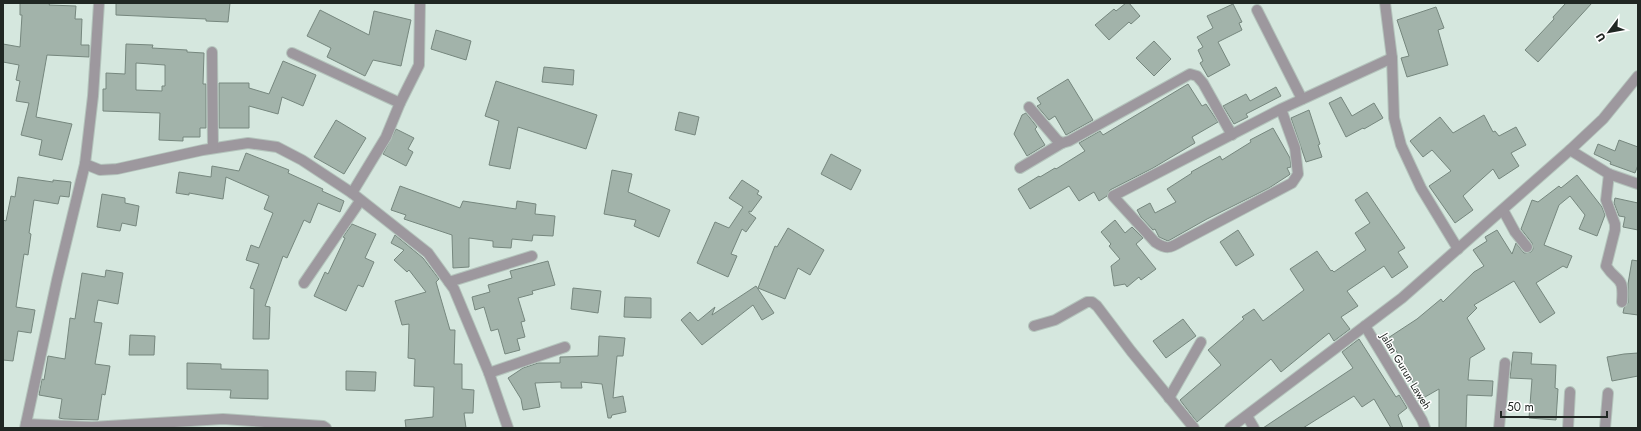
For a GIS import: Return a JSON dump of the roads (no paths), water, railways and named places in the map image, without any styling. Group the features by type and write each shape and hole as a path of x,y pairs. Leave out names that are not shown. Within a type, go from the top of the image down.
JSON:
{"street":[{"path":"99,3 93,96 85,164 55,288 25,426 92,427 223,419 322,426 326,428"},
{"path":"352,193 386,137 400,103 419,65 420,3"},
{"path":"1385,3 1392,58 1394,118 1401,145 1409,165 1458,249"},
{"path":"1257,10 1302,99"},
{"path":"212,52 213,148"},
{"path":"292,53 400,103"},
{"path":"1281,109 1295,148 1298,174 1292,183 1182,241 1170,247 1163,247 1155,242 1113,196 1281,109 1392,58"},
{"path":"1020,168 1062,143 1069,141 1190,74 1197,76 1203,82 1232,135"},
{"path":"1230,428 1402,298 1503,210 1603,119 1638,76"},
{"path":"1029,107 1057,140 1062,143"},
{"path":"85,164 100,170 117,169 213,148 248,143 276,147 302,160 352,193 360,201 428,253 454,290 489,373 508,428"},
{"path":"1570,150 1609,174 1638,184"},
{"path":"1609,174 1606,200 1615,224 1615,230 1606,266 1622,283 1622,302"},
{"path":"304,283 360,201"},
{"path":"1503,210 1515,232 1527,247"},
{"path":"449,282 532,256"},
{"path":"1034,326 1055,320 1087,302 1092,302 1097,306 1131,351 1194,428"},
{"name":"Jalan Gurun Laweh","path":"1366,326 1422,420 1425,428"},
{"path":"1169,398 1201,342"},
{"path":"489,373 565,347"},
{"path":"1499,428 1505,363"},
{"path":"1568,428 1570,392"},
{"path":"1605,428 1608,393"},
{"path":"1247,416 1254,428"}]}
